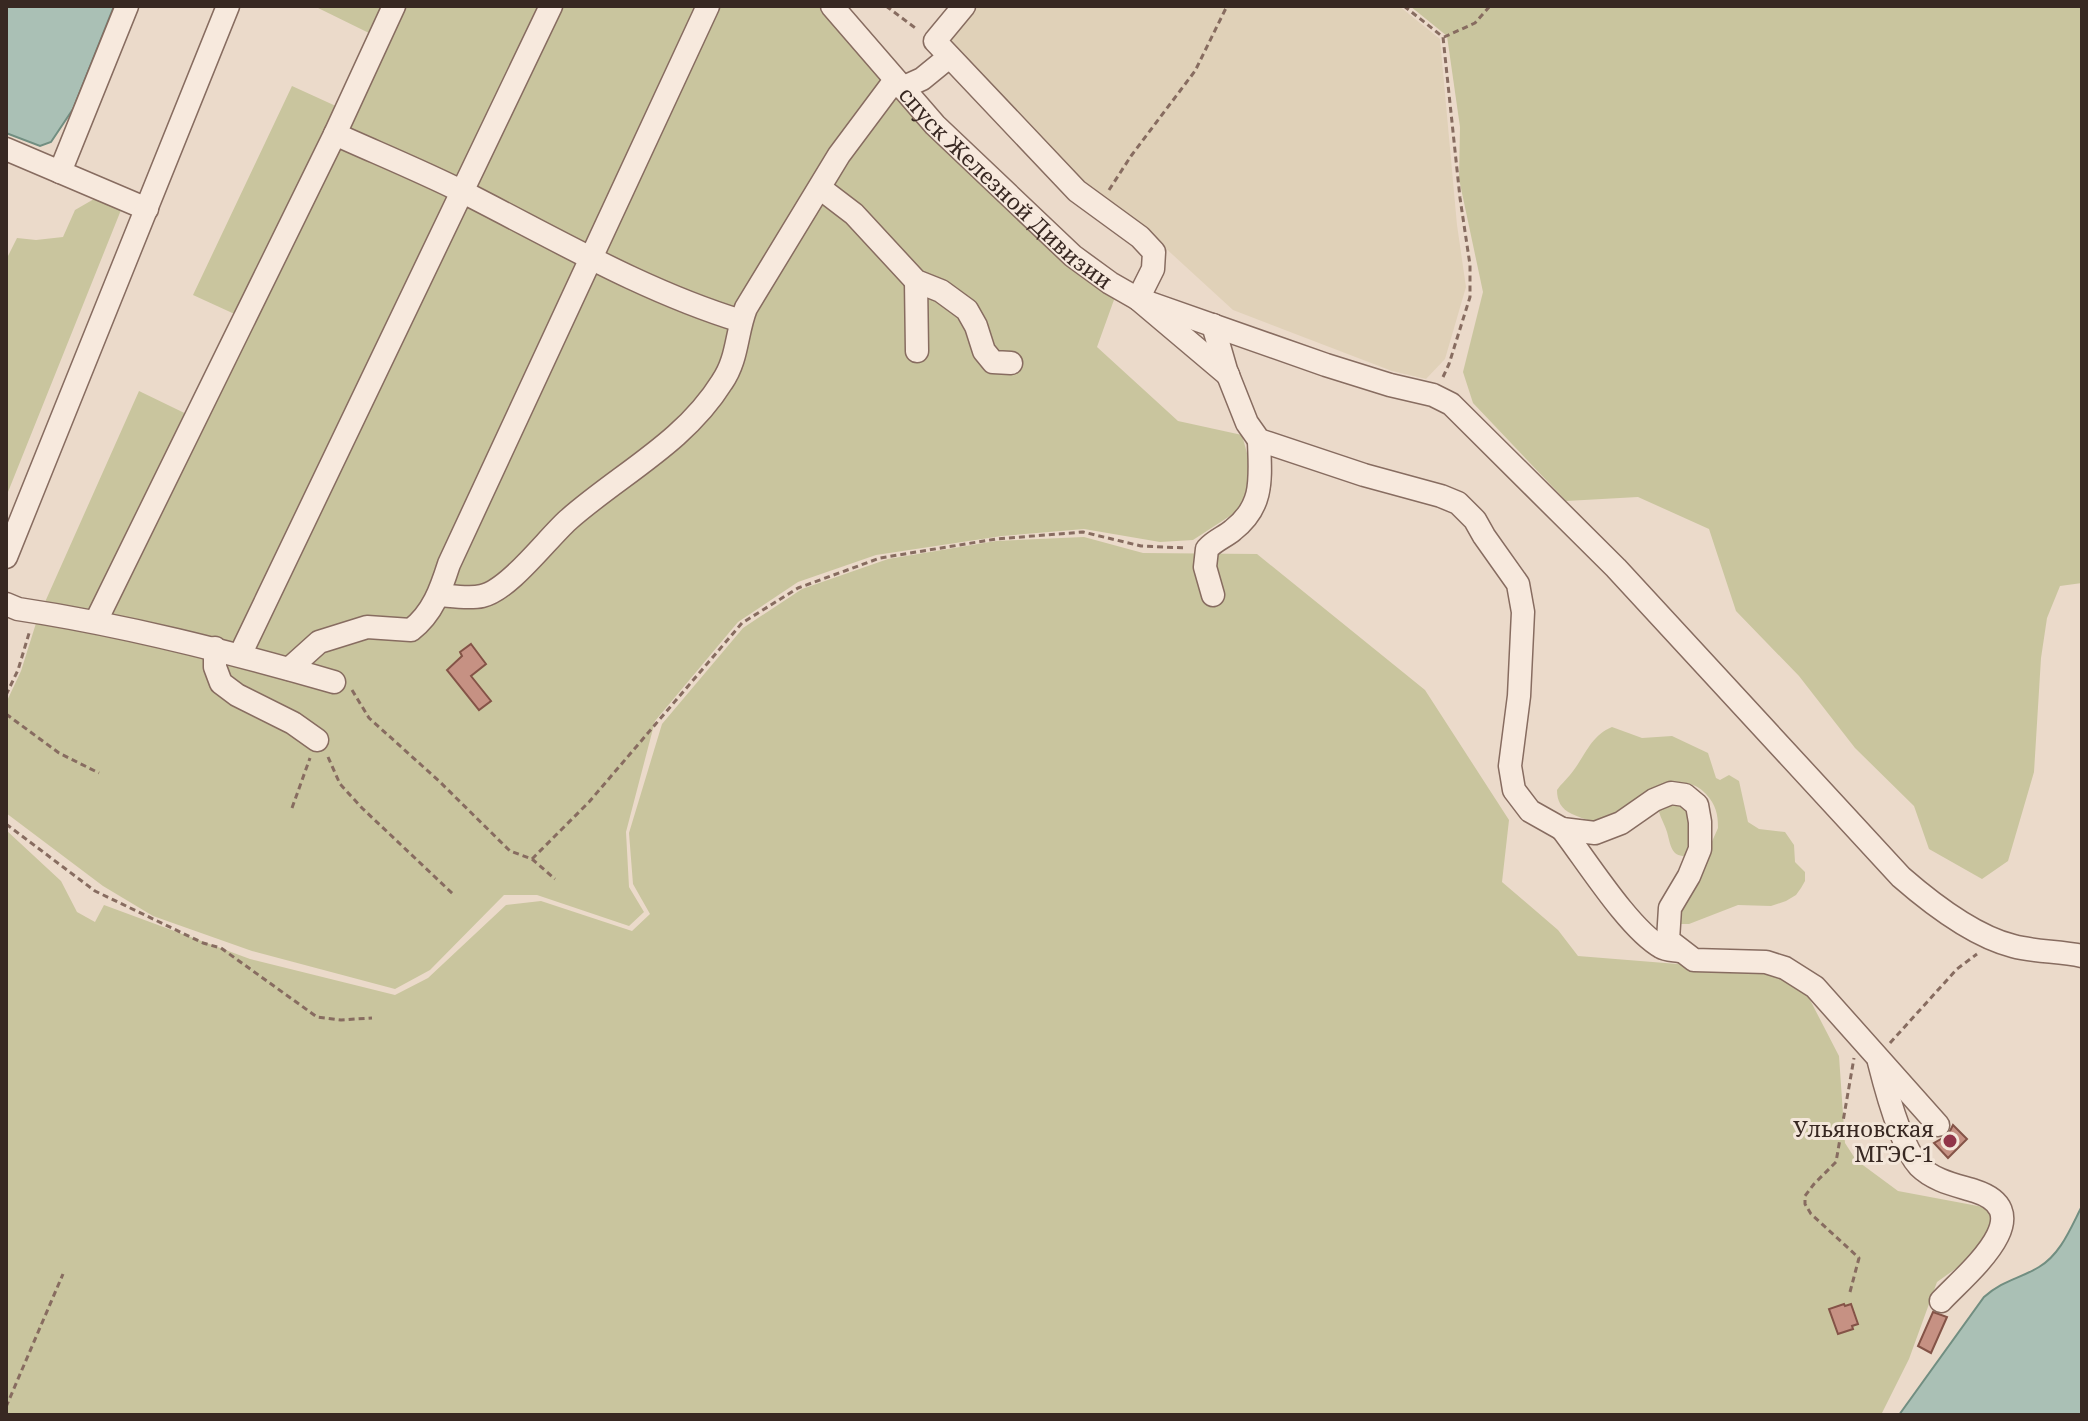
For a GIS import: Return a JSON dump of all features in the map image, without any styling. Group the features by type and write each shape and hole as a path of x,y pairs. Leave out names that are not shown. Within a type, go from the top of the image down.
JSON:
{"street":[{"path":"60,172 127,6"},
{"path":"6,557 228,6"},
{"path":"96,621 335,134 394,6"},
{"path":"240,655 551,6"},
{"path":"289,669 319,642 367,627 411,630 420,623 439,595 449,564 708,6"},
{"name":"спуск Железной Дивизии","path":"832,6 935,125 1073,256 1110,283 1138,299 1377,381 1433,395"},
{"path":"439,595 482,596 507,583 570,519 664,448 703,408 723,382 736,356 746,308 839,155 899,84 922,79 964,6"},
{"path":"942,49 1077,191 1140,237 1154,252 1153,269 1138,299 1228,375"},
{"path":"335,134 461,191 590,259 705,310 741,321"},
{"path":"6,149 147,209"},
{"path":"820,188 854,214 916,281 941,291 967,310 984,351 993,362 1011,363"},
{"path":"916,281 917,351"},
{"path":"1213,325 1247,423 1259,440 1260,483 1255,506 1247,518 1207,549 1205,567 1213,595"},
{"path":"1433,395 1451,404 1482,433 1616,568 1901,877 1934,906 2015,947 2082,956"},
{"path":"1259,440 1364,475 1441,496 1458,503 1475,520 1518,584 1523,612 1519,696 1510,766 1514,790 1530,811 1562,829 1595,833 1608,829 1654,800 1671,793 1685,795 1697,805 1700,849 1689,876 1670,908 1668,940 1694,960 1766,962 1785,968 1815,987 1938,1125"},
{"path":"6,604 215,648 334,682"},
{"path":"215,648 215,667 221,683 312,737"},
{"path":"1562,829 1638,928 1664,949 1679,951"},
{"path":"1877,1057 1910,1153 1920,1167 1948,1183 1987,1195 2000,1204 2003,1213 2001,1227 1992,1247 1941,1301"}],"path":[{"path":"886,6 942,49"},
{"path":"1099,207 1131,156 1195,71 1227,6"},
{"path":"1404,6 1443,37 1470,265 1470,297 1449,364 1433,395"},
{"path":"1443,37 1475,23 1490,6"},
{"path":"532,859 589,802 742,623 798,588 880,558 996,539 1083,532 1141,546 1207,549"},
{"path":"6,695 18,670 35,611"},
{"path":"334,682 350,688 360,699 369,718 510,851 532,859 555,879"},
{"path":"6,714 59,753 99,773"},
{"path":"292,808 310,759 312,737"},
{"path":"312,737 326,752 340,784 453,894"},
{"path":"6,824 95,891 203,943 221,948 317,1017 341,1020 372,1018"},
{"path":"1877,1057 1957,969 1996,940"},
{"path":"1850,1292 1859,1258 1811,1214 1805,1204 1805,1196 1836,1162 1858,1034"},
{"path":"6,1407 63,1274"}],"shaded area":[{"path":"6,6 114,6 73,109 51,142 40,146 6,133"},
{"path":"314,6 825,6 1115,297 1097,347 1178,421 1242,435 1259,497 1193,540 1160,542 1084,529 1002,536 876,555 798,582 738,622 655,721 626,832 629,887 644,912 629,926 537,895 504,895 430,970 395,989 252,951 153,916 103,886 6,813 6,703 21,671 37,620 139,391 203,422 252,322 193,295 292,86 338,107 371,34"},
{"path":"976,6 1399,6 1440,39 1457,225 1466,287 1445,359 1426,379 1392,371 1233,310 1161,244 1077,176 948,37"},
{"path":"1410,6 2082,6 2082,583 2060,586 2047,618 2041,658 2034,772 2008,861 1982,879 1929,849 1914,806 1855,748 1799,676 1736,611 1709,529 1638,497 1566,501 1473,403 1463,372 1483,292 1459,179 1460,127 1447,36"},
{"path":"94,199 121,210 6,497 6,260 17,238 36,240 63,237 75,210"},
{"path":"1084,537 1143,553 1257,554 1425,690 1509,820 1502,882 1558,930 1578,956 1777,972 1808,996 1839,1056 1845,1143 1856,1160 1898,1191 1994,1209 1986,1247 1937,1282 1909,1359 1881,1415 6,1415 6,830 61,881 77,912 95,922 104,905 250,959 395,995 428,978 506,905 541,901 632,931 650,914 633,884 629,833 662,724 743,628 802,589 888,559 996,541"},
{"path":"1612,727 1642,738 1672,736 1708,753 1716,778 1720,780 1729,775 1739,781 1748,822 1759,829 1785,832 1794,845 1795,862 1805,872 1805,881 1796,895 1771,906 1738,905 1689,924 1680,924 1677,920 1718,828 1716,810 1706,794 1695,786 1683,784 1672,787 1625,816 1603,823 1572,814 1559,801 1557,790 1593,741"},
{"path":"1682,802 1697,822 1687,856 1678,855 1672,850 1659,812 1664,803"},
{"path":"2082,1206 2082,1415 1899,1415 1984,1297 2047,1262 2065,1240"}],"building":[{"path":"471,644 486,664 471,676 491,701 479,710 447,670 462,656 460,652"},
{"name":"Ульяновская МГЭС-1","path":"1953,1125 1967,1139 1948,1158 1934,1143 1948,1135"},
{"path":"1851,1304 1858,1324 1838,1334 1829,1309"},
{"path":"1933,1312 1947,1317 1931,1353 1918,1346"}],"place":[{"name":"Ульяновская МГЭС-1","path":"1950,1141"}]}
